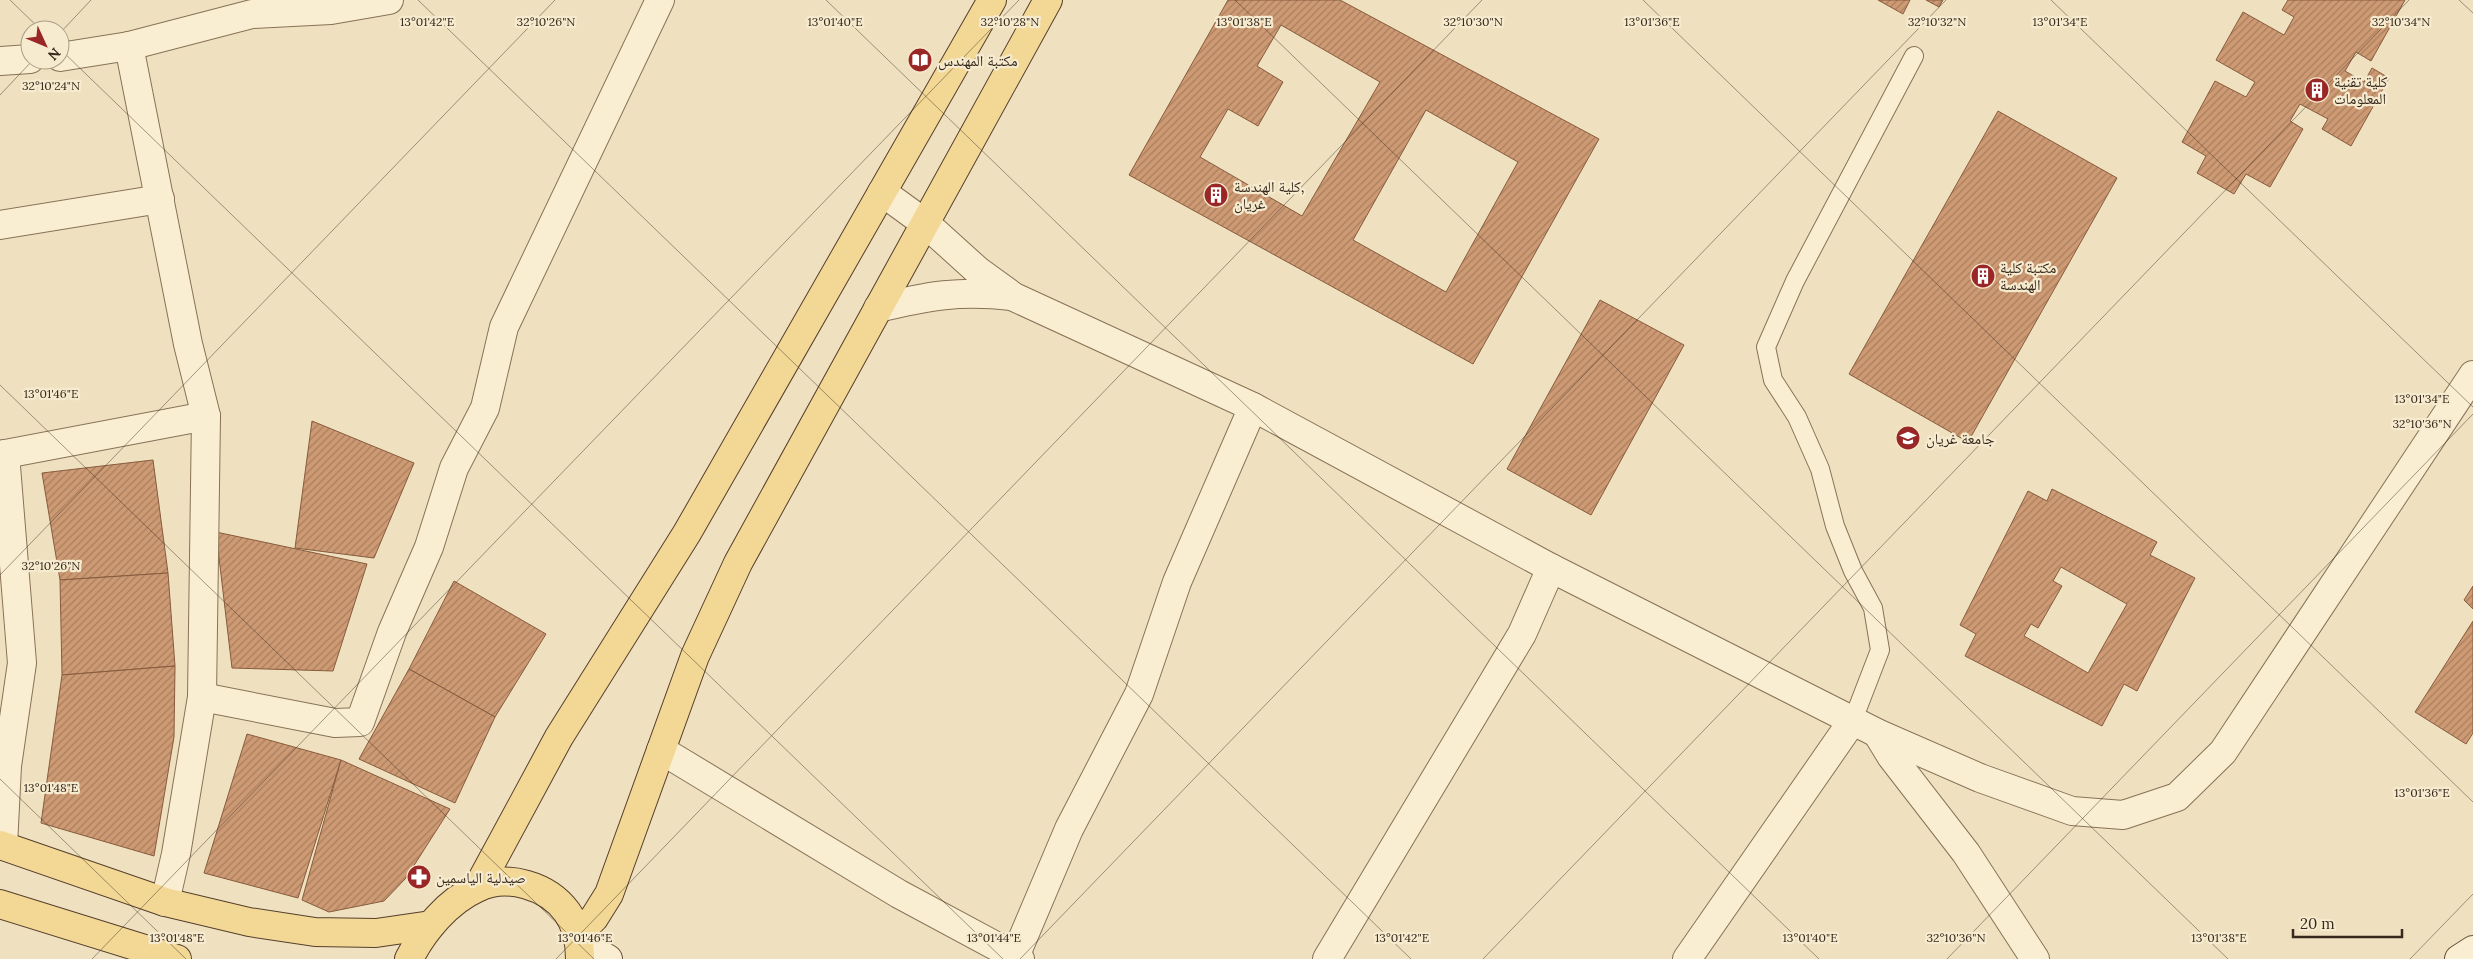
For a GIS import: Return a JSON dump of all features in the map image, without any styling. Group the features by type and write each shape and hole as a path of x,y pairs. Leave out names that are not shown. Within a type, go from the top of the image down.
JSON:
{"main road":[{"path":"478,887 559,737 687,533 992,0"},
{"path":"579,945 608,894 695,656 738,563 1048,0"},
{"path":"1,846 165,902 249,922 315,932 376,933 431,925"},
{"path":"409,959 431,925 453,904 478,887 501,882 526,884 548,894 567,912 579,945"},
{"path":"0,904 165,957"}],"street":[{"path":"70,55 129,46 251,7 331,10 388,0"},
{"path":"202,697 335,723 360,722 392,632 429,547 454,468 485,408 504,327 660,0"},
{"path":"129,46 188,344 206,416 202,697 176,854 165,902"},
{"path":"0,61 20,60"},
{"path":"882,192 926,224 976,270 1014,297 1253,407 1551,568 1877,732 1980,778 2072,812 2123,815 2176,797 2223,752 2473,375"},
{"path":"0,225 160,199"},
{"path":"878,308 944,293 980,292 1014,297"},
{"path":"661,750 899,894 1016,958 1069,830 1139,694 1177,582 1253,407"},
{"path":"1,846 7,766 22,663 2,455 206,416"},
{"path":"1327,959 1522,634 1551,568"},
{"path":"1687,959 1853,720"},
{"path":"1877,732 1891,756 1966,853 2036,959"},
{"path":"579,945 608,959"},
{"path":"2459,959 2473,950"}],"lane":[{"path":"1853,720 1880,650 1874,608 1853,571 1835,526 1820,469 1797,417 1773,380 1766,348 1795,281 1914,56"}],"building":[{"name":"كلية الهندسة, غريان","path":"1228,0 1340,0 1599,139 1473,364 1129,175","holes":["1281,25 1380,82 1302,216 1200,157 1228,109 1258,126 1283,82 1257,66","1426,110 1518,162 1446,292 1353,240"]},
{"path":"1878,0 1910,0 1903,14"},
{"path":"1926,0 1943,0 1939,7"},
{"name":"كلية تقنية المعلومات","path":"2288,0 2405,0 2371,61 2356,52 2345,71 2364,82 2372,68 2389,78 2351,146 2322,129 2328,119 2300,104 2290,121 2303,129 2270,187 2246,174 2234,194 2197,173 2206,156 2182,142 2215,81 2246,97 2255,82 2216,60 2243,12 2284,35 2294,17 2282,10"},
{"name":"مكتبة كلية الهندسة","path":"1998,111 2117,178 1968,442 1849,374"},
{"path":"1600,300 1684,345 1591,515 1507,469"},
{"path":"312,421 414,463 374,558 295,548"},
{"path":"153,460 168,573 60,580 42,473"},
{"path":"2052,489 2157,542 2150,555 2195,578 2137,691 2124,684 2102,726 1965,656 1976,634 1960,625 2028,491 2047,501","holes":["2061,567 2127,604 2088,673 2024,636 2031,624 2038,628 2062,586 2053,581"]},
{"path":"216,532 367,564 333,671 232,668"},
{"path":"168,573 175,666 62,675 60,580"},
{"path":"454,581 546,634 495,717 409,669"},
{"path":"2473,586 2473,609 2464,600"},
{"path":"2473,621 2473,733 2466,744 2415,712"},
{"path":"175,666 174,737 154,856 41,823 62,675"},
{"path":"409,669 495,717 455,803 359,759"},
{"path":"247,734 341,760 298,898 204,873"},
{"path":"341,760 450,809 406,878 384,901 329,912 302,900"}],"place":[{"name":"مكتبة المهندس","path":"920,60"},
{"name":"كلية تقنية المعلومات","path":"2317,90"},
{"name":"كلية الهندسة, غريان","path":"1216,195"},
{"name":"مكتبة كلية الهندسة","path":"1983,276"},
{"name":"جامعة غريان","path":"1908,438"},
{"name":"صيدلية الياسمين","path":"419,877"}]}
